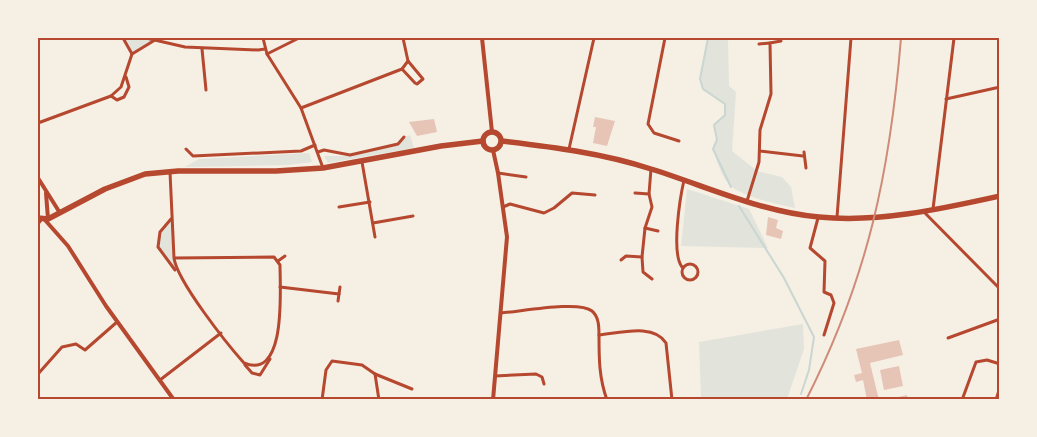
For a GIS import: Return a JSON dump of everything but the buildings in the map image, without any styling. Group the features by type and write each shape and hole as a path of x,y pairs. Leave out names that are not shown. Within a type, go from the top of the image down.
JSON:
{"highway":[{"path":"492,132 499,135 502,141 500,147 493,150 486,148 483,141 485,136 492,132"},
{"path":"42,220 124,181 145,174 323,168 449,145 483,141"},
{"path":"502,141 568,149 611,157 744,200 795,214 818,217 883,216 933,210 1000,196"}],"street":[{"path":"38,123 112,96 121,87 126,77 132,54 123,38"},
{"path":"146,38 202,49 258,50 265,48"},
{"path":"263,38 267,54 301,108 323,168"},
{"path":"267,54 299,38"},
{"path":"402,69 417,84 423,79 408,61 403,38"},
{"path":"482,38 492,132"},
{"path":"568,149 594,38"},
{"path":"665,38 648,124 654,133 679,141"},
{"path":"837,218 851,38"},
{"path":"933,210 954,38"},
{"path":"132,54 155,40"},
{"path":"758,44 781,41"},
{"path":"744,200 758,171 760,130 771,94 770,43"},
{"path":"202,49 206,90"},
{"path":"301,108 402,69 408,61"},
{"path":"112,96 118,100 124,98 130,87 126,77"},
{"path":"946,99 1000,87"},
{"path":"318,152 324,150 350,155 398,144 404,137"},
{"path":"186,149 193,156 301,151 315,145"},
{"path":"493,150 507,237 493,400"},
{"path":"760,151 803,156"},
{"path":"804,152 806,168"},
{"path":"362,162 375,237"},
{"path":"651,169 649,194 652,207 645,228 642,257 643,272 652,279"},
{"path":"170,172 171,219 177,272"},
{"path":"498,173 526,176"},
{"path":"38,178 60,213"},
{"path":"682,267 694,265 699,274 697,277 686,279 681,273 678,236 679,208 684,180"},
{"path":"46,193 42,220 68,246 117,322 174,400"},
{"path":"503,207 510,204 544,213 554,208 572,193 595,195"},
{"path":"635,193 649,194"},
{"path":"339,207 370,202"},
{"path":"923,211 1000,290"},
{"path":"373,223 413,216"},
{"path":"818,217 810,248 825,261 824,292 832,295 834,303 824,335"},
{"path":"171,219 160,232 158,247 244,363 252,373 260,376 270,359 278,338 280,287 278,261 274,257 174,258"},
{"path":"645,228 658,231"},
{"path":"278,261 285,256"},
{"path":"621,260 626,256 642,257"},
{"path":"338,301 340,286"},
{"path":"280,287 339,294"},
{"path":"501,314 575,306 587,307 598,320 600,377 607,400"},
{"path":"948,338 1000,319"},
{"path":"38,374 62,347 76,344 85,350 117,322"},
{"path":"599,335 648,331 662,336 666,343 672,400"},
{"path":"160,380 221,333"},
{"path":"244,363 251,366 260,365 270,359"},
{"path":"962,400 976,362 987,360 1000,364"},
{"path":"322,400 326,370 332,361 362,365 375,374 412,389"},
{"path":"375,374 379,400"},
{"path":"495,376 536,374 542,377 544,384"},
{"path":"996,400 1000,387"}],"shaded area":[{"path":"123,38 155,40 132,54"},
{"path":"708,38 728,38 729,86 736,92 732,151 757,171 782,177 791,187 795,208 771,203 738,191 728,184 723,175 713,149 717,140 714,125 725,115 725,105 703,89 700,79"},
{"path":"410,135 414,148 328,163 324,156 350,156 399,145 404,137"},
{"path":"309,153 312,162 289,165 185,167 199,159"},
{"path":"687,189 749,209 768,248 681,246"},
{"path":"171,219 177,272 158,247 160,232"},
{"path":"803,324 804,349 787,399 701,399 699,342"}],"waterway":[{"path":"708,38 700,79 703,89 725,104 725,115 714,125 717,140 713,149 731,187"},
{"path":"739,206 784,278 814,337 809,370 801,394"}],"railway":[{"path":"806,400 845,311 873,224 890,134 901,38"}]}
